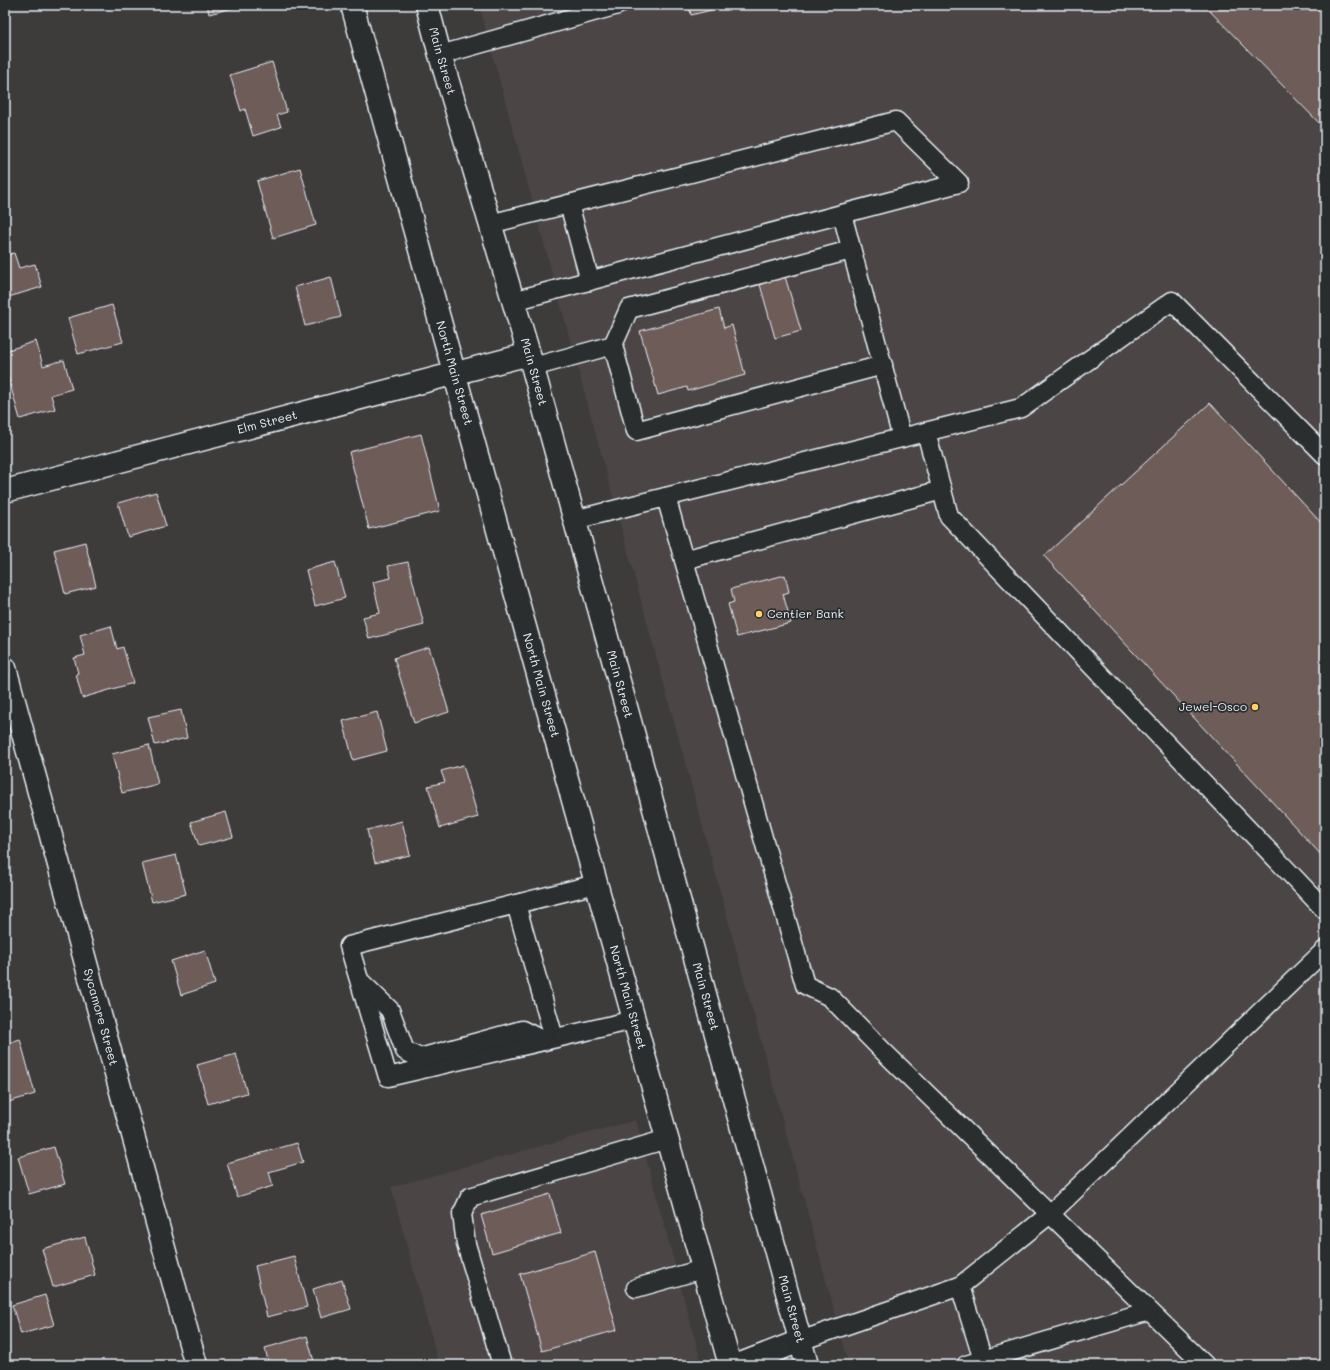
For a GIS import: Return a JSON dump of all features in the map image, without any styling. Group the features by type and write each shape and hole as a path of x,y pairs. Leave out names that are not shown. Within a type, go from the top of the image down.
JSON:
{"street":[{"name":"North Main Street","path":"352,5 730,1365"},
{"name":"Main Street","path":"426,5 531,361 807,1365"},
{"name":"Elm Street","path":"5,491 454,374 531,361"},
{"name":"Sycamore Street","path":"5,668 196,1365"},
{"path":"738,1365 800,1341"}],"lane":[{"path":"440,54 618,5"},
{"path":"490,224 896,121 959,183 513,301"},
{"path":"569,204 590,281"},
{"path":"842,214 902,438"},
{"path":"851,250 629,309 613,345 636,431 882,365"},
{"path":"574,520 1021,408 1172,301 1325,455"},
{"path":"531,361 613,345"},
{"path":"926,432 949,516 1325,910"},
{"path":"684,560 942,490"},
{"path":"666,497 805,984 830,997 882,1050 1205,1365"},
{"path":"596,884 348,946 388,1078 634,1020"},
{"path":"516,904 549,1040"},
{"path":"800,1341 960,1286 1050,1214 1325,950"},
{"path":"359,980 390,1010 405,1051 420,1058 522,1030 549,1040"},
{"path":"502,1365 466,1244 462,1214 470,1197 667,1139"},
{"path":"636,1288 703,1269"},
{"path":"960,1286 976,1363 1149,1311"}],"shaded area":[{"path":"479,5 1325,5 1325,1365 849,1365"},
{"path":"636,1120 702,1365 439,1365 391,1187"}],"building":[{"path":"207,5 240,5 240,6 209,14"},
{"path":"689,5 732,5 691,15"},
{"path":"1204,5 1325,5 1325,129"},
{"path":"272,62 287,112 277,115 281,127 253,136 245,109 241,111 230,75"},
{"path":"300,168 316,225 273,238 257,181"},
{"path":"14,253 19,268 35,264 42,287 5,298 5,255"},
{"path":"784,273 801,331 775,338 759,281"},
{"path":"331,277 341,317 305,326 295,287"},
{"path":"112,305 123,342 78,354 68,318"},
{"path":"719,309 724,328 732,325 745,375 688,391 687,387 658,395 640,331"},
{"path":"36,341 43,366 64,360 72,389 51,395 55,409 20,419 5,367 5,351"},
{"name":"Jewel-Osco","path":"1210,403 1325,527 1325,859 1044,556"},
{"path":"421,434 440,511 369,529 349,452"},
{"path":"156,492 166,526 128,537 118,503"},
{"path":"85,542 96,586 65,594 54,550"},
{"path":"335,562 345,598 315,606 306,570"},
{"path":"408,562 424,625 369,639 363,617 380,613 373,582 391,578 388,566"},
{"name":"Centier Bank","path":"785,575 789,592 783,594 791,623 737,637 728,604 734,602 731,589"},
{"path":"111,626 117,649 123,647 133,683 82,698 74,658 85,655 80,635"},
{"path":"429,647 449,712 414,723 394,658"},
{"path":"181,710 187,738 155,745 148,717"},
{"path":"377,712 387,751 353,760 343,721"},
{"path":"149,745 158,784 122,793 112,754"},
{"path":"463,765 478,817 440,828 428,786 445,782 441,771"},
{"path":"226,812 233,837 199,846 191,822"},
{"path":"402,821 410,855 375,863 367,830"},
{"path":"176,855 186,894 152,902 142,863"},
{"path":"205,950 215,984 181,995 171,961"},
{"path":"20,1039 35,1094 5,1103 5,1044"},
{"path":"236,1054 247,1093 208,1104 197,1065"},
{"path":"297,1143 303,1162 269,1172 273,1186 237,1197 227,1163"},
{"path":"54,1147 65,1184 29,1194 18,1157"},
{"path":"550,1194 561,1233 492,1253 481,1215"},
{"path":"85,1237 95,1275 53,1287 42,1249"},
{"path":"595,1252 617,1330 542,1351 520,1274"},
{"path":"294,1256 307,1307 267,1317 255,1266"},
{"path":"342,1280 351,1309 321,1318 313,1289"},
{"path":"45,1295 54,1325 21,1334 12,1305"},
{"path":"307,1336 315,1365 269,1365 265,1348"}],"place":[{"name":"Centier Bank","path":"759,614"},
{"name":"Jewel-Osco","path":"1255,707"}]}
